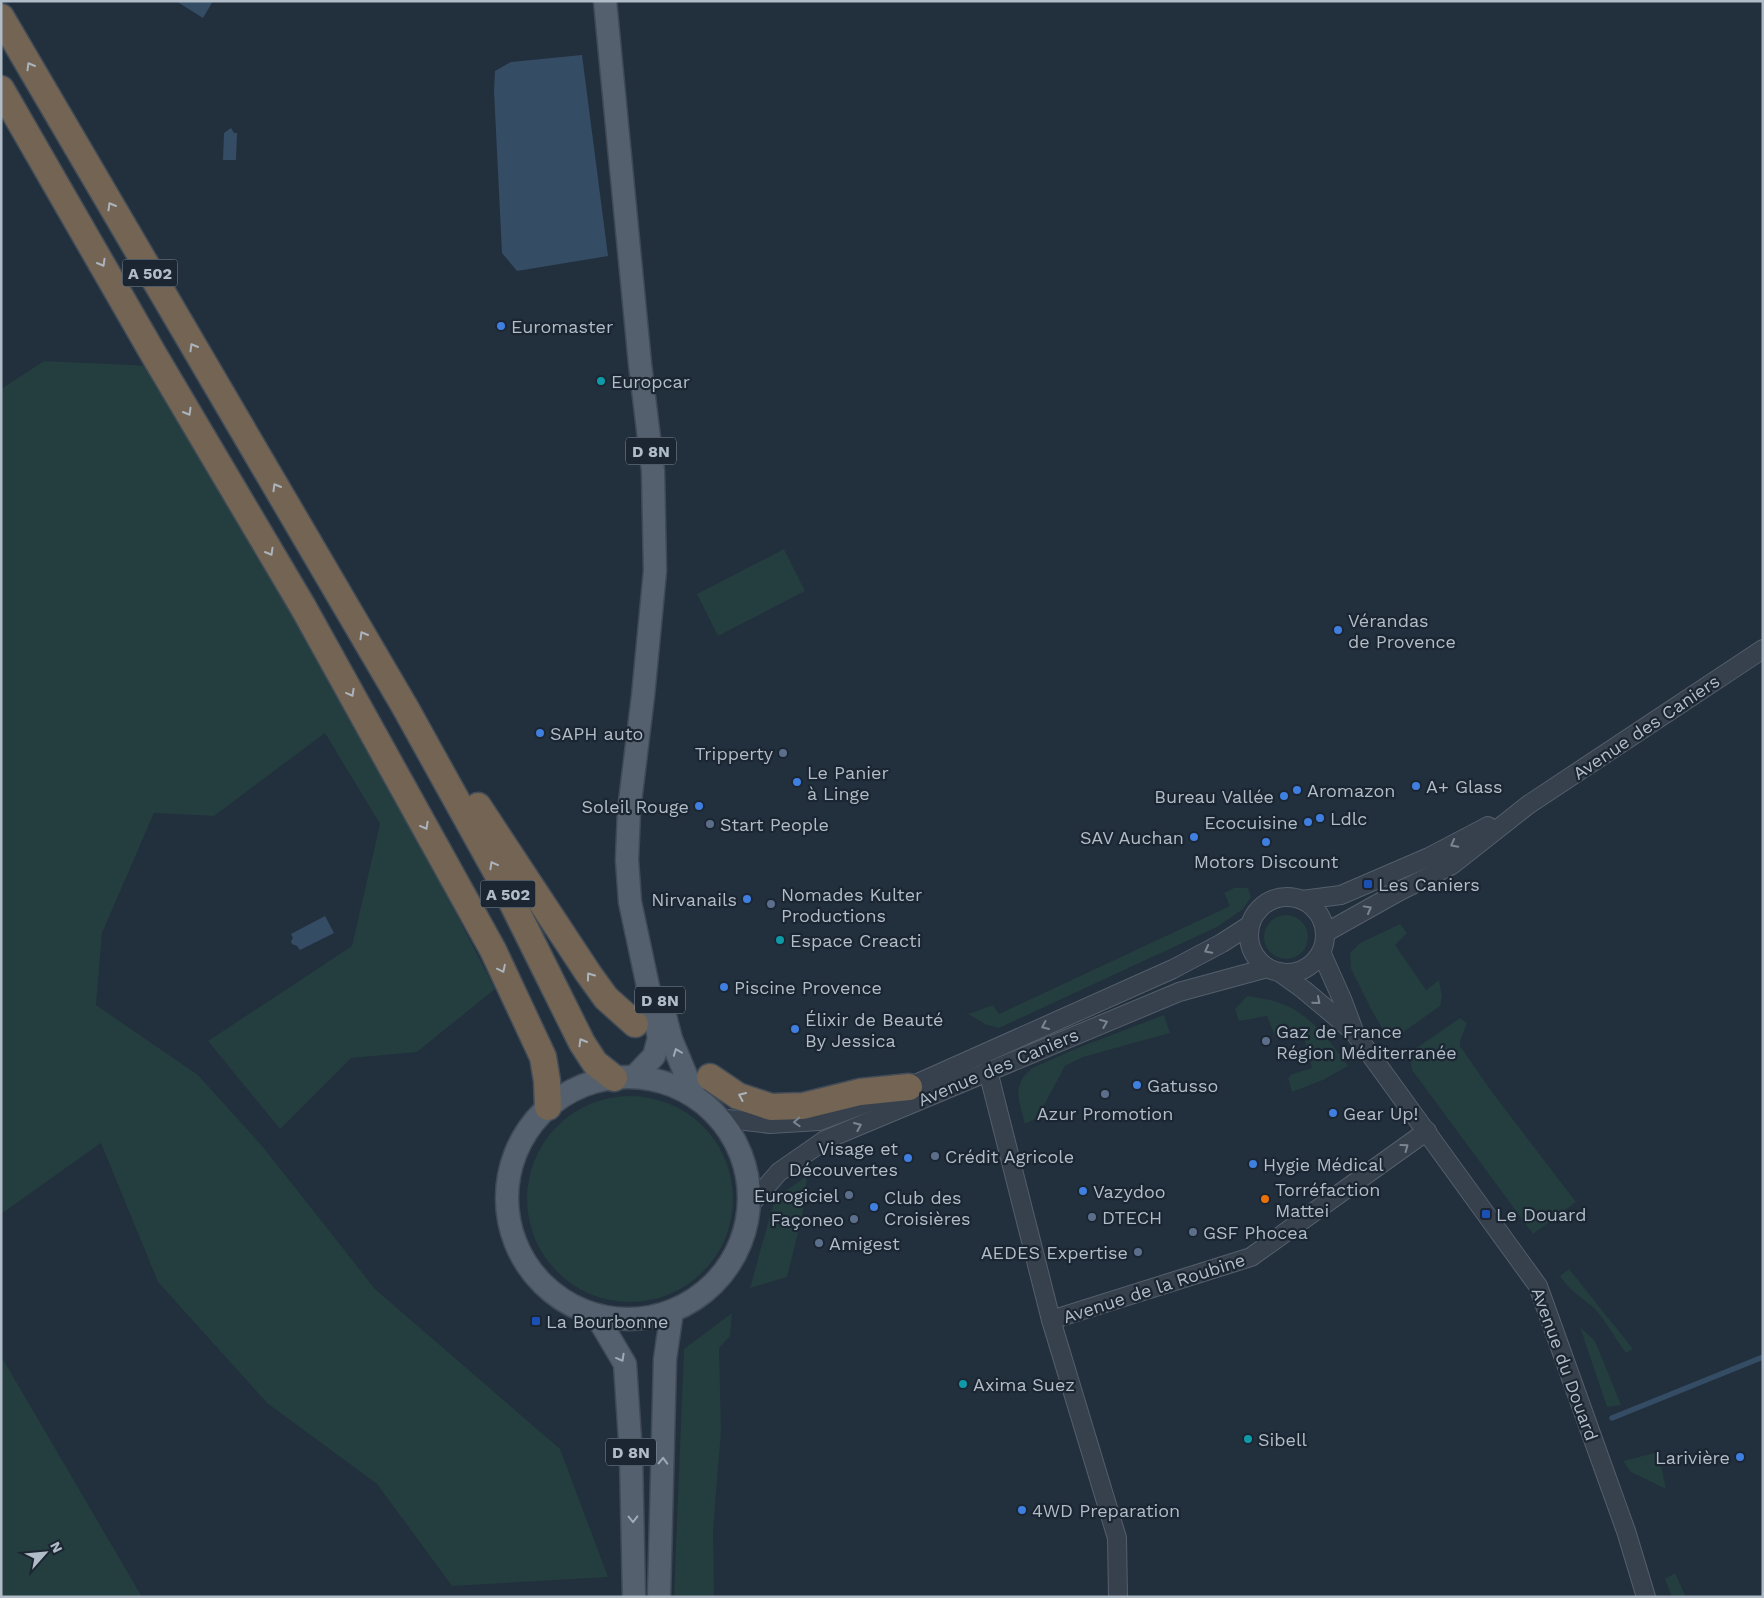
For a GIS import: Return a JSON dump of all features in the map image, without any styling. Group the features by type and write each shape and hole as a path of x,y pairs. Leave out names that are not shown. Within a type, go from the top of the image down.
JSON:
{"highway":[{"name":"A 502","path":"1,17 405,707 503,884 582,1043 595,1062 624,1078"},
{"name":"A 502","path":"1,88 303,607 493,950 543,1057 547,1081 548,1107"},
{"path":"405,707 447,759 606,998 635,1024"},
{"path":"702,1087 771,1107 803,1106 860,1092 909,1087"}],"main road":[{"name":"D 8N","path":"605,1 640,364 653,470 655,532 655,571 643,696 629,810 627,860 630,902 659,1038 654,1056 624,1078"},
{"name":"D 8N","path":"630,902 672,1039 702,1087"},
{"path":"624,1078 702,1087 718,1118 730,1133 739,1150 749,1187 749,1206 740,1244 726,1270 706,1291 690,1303 672,1312 648,1318 622,1320 596,1315 570,1305 549,1290 527,1264 518,1249 510,1225 507,1204 508,1182 513,1161 521,1141 548,1107 578,1088 624,1078"},
{"name":"D 8N","path":"659,1597 666,1360 672,1312"},
{"name":"D 8N","path":"596,1315 625,1364 631,1455 634,1597"}],"street":[{"name":"Avenue des Caniers","path":"1325,933 1452,864 1528,805 1763,649"},
{"name":"Avenue des Caniers","path":"1302,900 1341,895 1429,857 1528,805"},
{"path":"1289,896 1302,900 1311,905 1323,922 1325,933 1321,952 1314,962 1304,969 1289,973 1273,970 1258,960 1251,949 1248,937 1250,925 1255,913 1264,903 1276,898 1289,896"},
{"name":"Avenue des Caniers","path":"718,1118 770,1124 819,1121 909,1087 1173,969 1222,943 1250,925"},
{"name":"Avenue du Douard","path":"1321,952 1354,1032"},
{"name":"Avenue des Caniers","path":"749,1206 779,1172 825,1140 1179,992 1273,970"},
{"name":"Avenue du Douard","path":"1273,970 1304,990 1354,1032 1538,1286 1626,1531 1646,1597"},
{"path":"988,1071 1051,1320 1117,1538 1118,1597"},
{"name":"Avenue de la Roubine","path":"1051,1320 1252,1257 1427,1131"}],"green space":[{"path":"44,361 153,366 432,867 495,989 417,1052 351,1058 280,1129 208,1041 352,946 380,824 325,733 214,816 154,813 102,933 96,1005 198,1075 263,1147 375,1289 560,1449 608,1577 452,1586 377,1484 267,1403 158,1282 101,1143 1,1214 1,389"},
{"path":"784,549 805,591 718,636 697,594"},
{"path":"1234,888 1248,888 1251,897 1243,909 1217,927 999,1028 987,1025 968,1014 993,1005 999,1014 1230,906 1224,893"},
{"path":"1286,915 1298,919 1304,925 1308,937 1304,949 1298,955 1286,959 1274,955 1268,949 1264,937 1268,925 1274,919"},
{"path":"1400,924 1407,933 1395,945 1426,990 1439,980 1442,997 1440,1006 1395,1038 1386,1034 1373,1013 1351,969 1350,953 1360,943"},
{"path":"1247,996 1274,1001 1297,1011 1325,1036 1348,1066 1323,1080 1292,1092 1288,1078 1292,1074 1312,1068 1302,1030 1275,1036 1267,1016 1239,1021 1235,1009"},
{"path":"1164,1015 1170,1033 1083,1057 1065,1066 1037,1118 1025,1124 1019,1102 1018,1089 1023,1077 1032,1068 1080,1047"},
{"path":"1460,1018 1467,1023 1460,1046 1492,1092 1576,1202 1533,1234 1412,1070 1409,1053"},
{"path":"630,1096 650,1098 679,1108 703,1126 721,1150 731,1179 733,1199 731,1219 721,1248 703,1272 679,1290 650,1300 630,1302 610,1300 581,1290 557,1272 539,1248 529,1219 527,1199 529,1179 539,1150 557,1126 581,1108 610,1098"},
{"path":"807,1176 802,1217 787,1277 750,1288 775,1198"},
{"path":"1569,1269 1633,1349 1626,1353 1598,1312 1563,1281 1560,1276"},
{"path":"732,1313 730,1336 719,1348 721,1431 713,1530 714,1597 674,1597 684,1349"},
{"path":"1580,1327 1595,1341 1621,1405 1607,1407"},
{"path":"1,1356 142,1597 1,1597"},
{"path":"1658,1452 1666,1489 1631,1472 1623,1461"},
{"path":"1675,1573 1686,1597 1672,1597 1665,1579"}],"water":[{"path":"176,1 213,1 203,18"},
{"path":"582,55 608,256 517,271 502,253 494,91 495,71 511,62"},
{"path":"231,128 234,133 237,133 236,160 223,160 224,133"},
{"path":"325,916 334,933 300,950 292,944 293,938 291,934"}],"waterway":[{"path":"1612,1418 1763,1357"}],"place":[{"name":"Euromaster","path":"501,326"},
{"name":"Europcar","path":"601,381"},
{"name":"Vérandas de Provence","path":"1338,630"},
{"name":"SAPH auto","path":"540,733"},
{"name":"Tripperty","path":"783,753"},
{"name":"Le Panier à Linge","path":"797,782"},
{"name":"A+ Glass","path":"1416,786"},
{"name":"Aromazon","path":"1297,790"},
{"name":"Bureau Vallée","path":"1284,796"},
{"name":"Soleil Rouge","path":"699,806"},
{"name":"Ldlc","path":"1320,818"},
{"name":"Ecocuisine","path":"1308,822"},
{"name":"Start People","path":"710,824"},
{"name":"SAV Auchan","path":"1194,837"},
{"name":"Motors Discount","path":"1266,842"},
{"name":"Les Caniers","path":"1368,884"},
{"name":"Nirvanails","path":"747,899"},
{"name":"Nomades Kulter Productions","path":"771,904"},
{"name":"Espace Creacti","path":"780,940"},
{"name":"Piscine Provence","path":"724,987"},
{"name":"Élixir de Beauté By Jessica","path":"795,1029"},
{"name":"Gaz de France Région Méditerranée","path":"1266,1041"},
{"name":"Gatusso","path":"1137,1085"},
{"name":"Azur Promotion","path":"1105,1094"},
{"name":"Gear Up!","path":"1333,1113"},
{"name":"Crédit Agricole","path":"935,1156"},
{"name":"Visage et Découvertes","path":"908,1158"},
{"name":"Hygie Médical","path":"1253,1164"},
{"name":"Vazydoo","path":"1083,1191"},
{"name":"Eurogiciel","path":"849,1195"},
{"name":"Torréfaction Mattei","path":"1265,1199"},
{"name":"Club des Croisières","path":"874,1207"},
{"name":"Le Douard","path":"1486,1214"},
{"name":"DTECH","path":"1092,1217"},
{"name":"Façoneo","path":"854,1219"},
{"name":"GSF Phocea","path":"1193,1232"},
{"name":"Amigest","path":"819,1243"},
{"name":"AEDES Expertise","path":"1138,1252"},
{"name":"La Bourbonne","path":"536,1321"},
{"name":"Axima Suez","path":"963,1384"},
{"name":"Sibell","path":"1248,1439"},
{"name":"Larivière","path":"1740,1457"},
{"name":"4WD Preparation","path":"1022,1510"}]}
